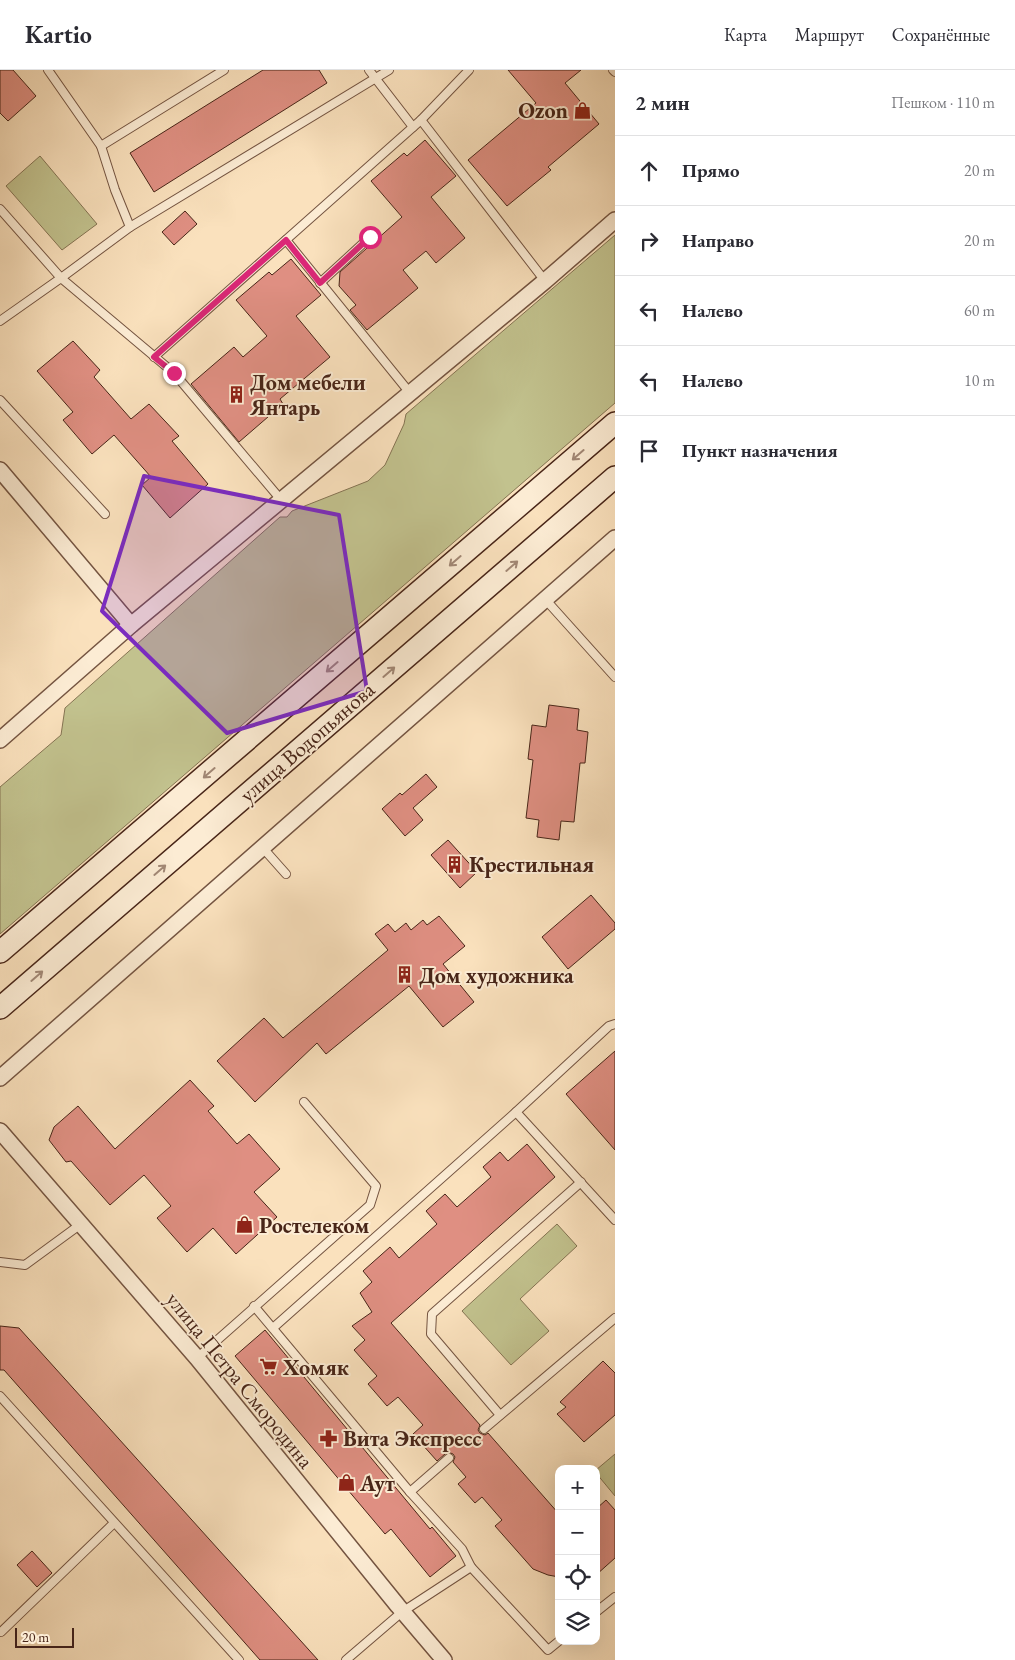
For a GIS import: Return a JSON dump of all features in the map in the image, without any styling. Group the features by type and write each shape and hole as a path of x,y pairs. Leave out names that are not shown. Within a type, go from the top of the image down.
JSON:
{"main road":[{"name":"улица Водопьянова","path":"0,952 615,423"},
{"name":"улица Водопьянова","path":"0,1008 615,476"}],"street":[{"path":"0,740 131,625 545,281 615,220"},
{"path":"0,470 131,625"},
{"path":"0,1078 615,538"},
{"name":"улица Петра Смородина","path":"0,1131 197,1358 402,1612 444,1660"}],"lane":[{"path":"101,146 224,70"},
{"path":"370,70 413,127"},
{"path":"0,321 130,227 389,70"},
{"path":"154,357 421,120 469,70"},
{"path":"51,71 101,146 115,190 130,227"},
{"path":"421,120 545,281"},
{"path":"0,209 61,278 174,373 282,501"},
{"path":"320,283 370,237"},
{"path":"286,240 410,393"},
{"path":"0,400 106,514"},
{"path":"545,599 615,677"},
{"path":"262,847 286,874"},
{"path":"273,1328 516,1112 609,1026 615,1024"},
{"path":"197,1358 370,1205 376,1186 304,1102"},
{"path":"516,1112 615,1220"},
{"path":"500,1415 431,1334 432,1314 581,1182"},
{"path":"0,1262 25,1265 81,1224"},
{"path":"254,1306 410,1492 462,1549 470,1567 548,1650 555,1644"},
{"path":"484,1429 615,1318"},
{"path":"0,1396 239,1660"},
{"path":"410,1492 449,1458"},
{"path":"1,1632 114,1522"},
{"path":"346,1660 402,1612 470,1567"},
{"path":"600,1609 615,1597"}],"highlighted area":[{"path":"144,476 339,515 367,691 227,733 102,611"}],"green space":[{"path":"40,156 97,224 62,250 6,186"},
{"path":"615,235 615,403 0,934 0,787 61,735 65,708 280,517 287,517 292,511 368,481 385,465 404,424 406,414"},
{"path":"557,1224 577,1246 520,1299 549,1331 511,1365 462,1311"},
{"path":"615,1454 615,1496 600,1478 600,1467"}],"building":[{"path":"0,70 13,70 36,96 8,121 0,113"},
{"path":"263,70 319,70 327,83 154,192 130,153"},
{"path":"508,70 581,70 565,83 599,124 548,167 551,170 507,206 468,160 536,103"},
{"path":"425,140 456,176 431,197 465,238 436,263 426,251 403,270 418,288 367,330 350,310 356,305 339,286 340,272 402,217 371,181 404,153 407,156"},
{"path":"185,211 197,224 174,245 162,232"},
{"path":"291,259 321,295 296,316 330,357 280,399 283,404 239,442 191,384 234,347 243,357 267,336 236,300 269,272 272,275"},
{"path":"73,341 100,370 94,377 131,419 149,404 179,436 172,441 208,484 170,518 142,485 151,477 114,435 92,454 63,420 73,412 37,371"},
{"path":"549,705 579,709 577,730 588,732 585,763 580,763 574,822 561,821 559,840 537,837 539,820 526,818 533,760 528,759 532,725 546,727"},
{"path":"426,774 437,787 413,808 423,820 405,836 382,809"},
{"name":"Крестильная","path":"448,840 477,872 460,888 431,855"},
{"path":"591,895 615,923 615,929 568,969 542,937"},
{"name":"Дом художника","path":"439,916 465,946 443,964 474,1002 443,1027 409,986 326,1054 317,1043 255,1102 217,1061 264,1018 283,1038 388,950 375,934 388,924 395,932 406,923 411,930 423,920 427,925"},
{"path":"615,1051 615,1150 566,1094"},
{"path":"190,1080 214,1106 208,1111 237,1144 249,1134 280,1169 254,1192 277,1217 236,1254 213,1228 187,1252 157,1218 171,1206 144,1175 110,1205 71,1161 66,1162 49,1140 54,1127 78,1106 115,1149"},
{"path":"527,1144 555,1177 391,1323 480,1425 478,1430 480,1433 485,1435 488,1433 555,1509 555,1576 533,1569 495,1526 502,1520 482,1497 475,1503 458,1484 466,1477 453,1462 455,1457 453,1454 448,1452 437,1461 413,1434 423,1425 398,1397 387,1406 368,1384 377,1376 354,1350 365,1340 352,1326 372,1312 360,1293 372,1282 363,1271 390,1247 399,1258 437,1224 426,1211 445,1194 457,1207 491,1177 483,1167 500,1152 508,1161"},
{"path":"0,1326 19,1328 318,1660 260,1660 4,1370 0,1370"},
{"path":"265,1330 430,1529 432,1527 456,1556 430,1577 391,1529 385,1534 235,1356"},
{"path":"603,1361 615,1373 615,1415 584,1442 557,1414 566,1407 560,1402"},
{"path":"606,1500 615,1510 615,1558 600,1571 600,1510 600,1505"},
{"path":"32,1551 52,1573 37,1587 17,1565"}],"place":[{"name":"Ozon","path":"582,110"},
{"name":"Дом мебели Янтарь","path":"236,395"},
{"name":"Крестильная","path":"455,864"},
{"name":"Дом художника","path":"405,975"},
{"name":"Ростелеком","path":"245,1225"},
{"name":"Хомяк","path":"269,1367"},
{"name":"Вита Экспресс","path":"329,1438"},
{"name":"Аут","path":"346,1483"}],"route":[{"path":"174,373 154,357 286,240 320,283 370,237"}]}
